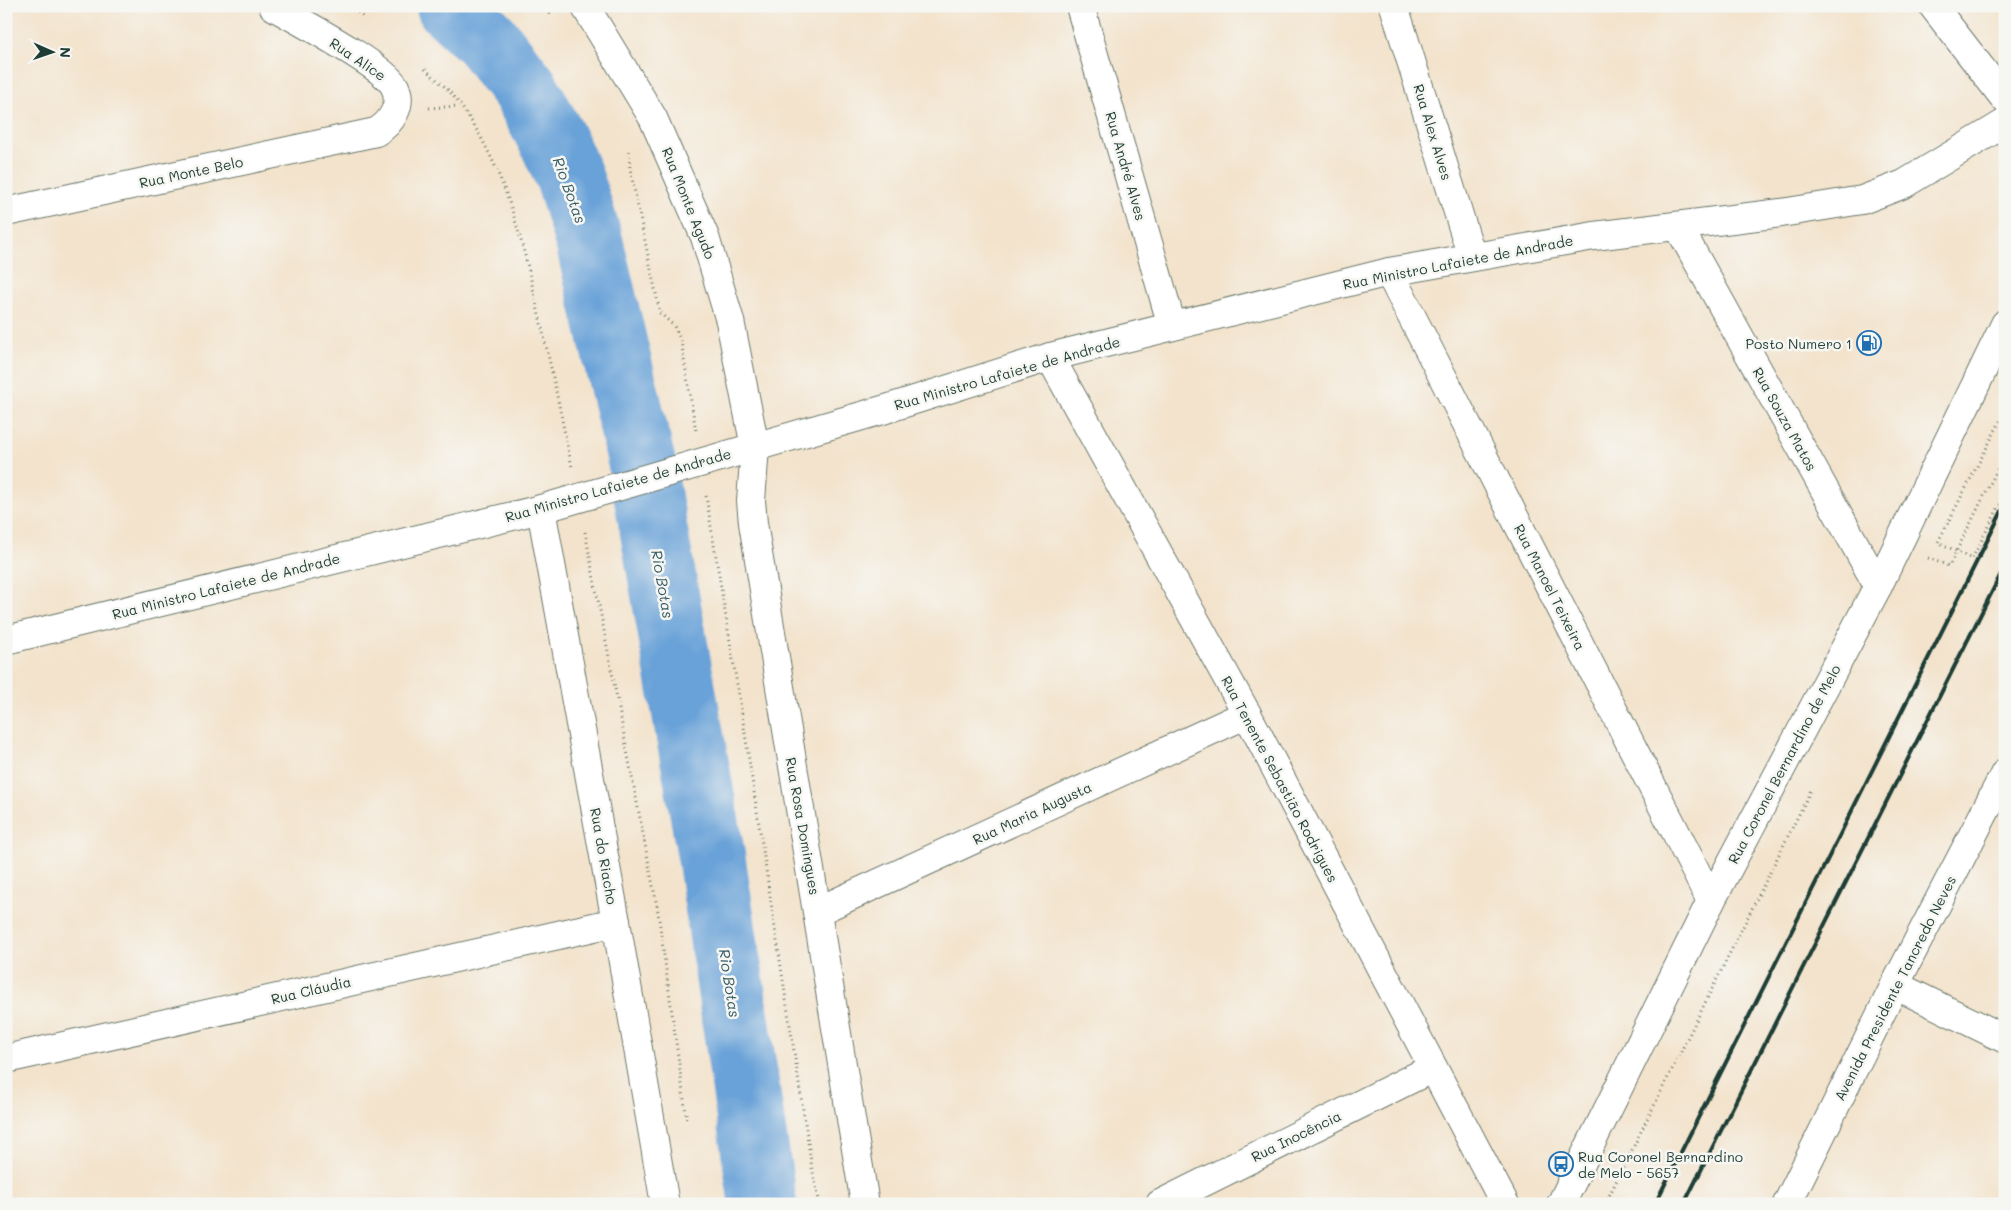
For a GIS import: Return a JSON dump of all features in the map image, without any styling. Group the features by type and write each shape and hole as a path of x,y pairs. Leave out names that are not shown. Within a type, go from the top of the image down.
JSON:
{"street":[{"name":"Rua Alice","path":"274,6 356,56 391,81 397,95 396,111 386,125 376,132"},
{"name":"Rua Monte Agudo","path":"585,6 653,118 705,237 730,321 755,447"},
{"name":"Rua André Alves","path":"1080,6 1172,326"},
{"name":"Rua Alex Alves","path":"1394,6 1472,257"},
{"path":"1933,6 2005,99"},
{"name":"Rua Ministro Lafaiete de Andrade","path":"6,640 541,509 886,409 1050,357 1389,272 1594,236 1862,200 1904,184 2005,123"},
{"name":"Rua Monte Belo","path":"6,212 376,132"},
{"name":"Rua Souza Matos","path":"1678,226 1878,586"},
{"name":"Rua Manoel Teixeira","path":"1389,272 1711,901"},
{"name":"Rua Coronel Bernardino de Melo","path":"1561,1204 1711,901 1878,586 2005,324"},
{"name":"Rua Tenente Sebastião Rodrigues","path":"1050,357 1247,714 1505,1204"},
{"name":"Rua Rosa Domingues","path":"755,447 751,501 753,523 865,1204"},
{"name":"Rua do Riacho","path":"541,509 665,1204"},
{"name":"Rua Maria Augusta","path":"818,911 1247,714"},
{"name":"Avenida Presidente Tancredo Neves","path":"1787,1204 1895,985 2005,773"},
{"name":"Rua Cláudia","path":"6,1059 616,922"},
{"path":"1895,985 2005,1039"},
{"name":"Rua Inocência","path":"1160,1204 1433,1068"}],"path":[{"path":"543,6 554,19"},
{"path":"629,146 630,169 660,313 674,326 680,342 695,464 744,727 812,1168 820,1204"},
{"path":"2005,412 1938,542 1972,560 2005,495"},
{"path":"1926,558 1949,566 2005,454"}],"waterway":[{"name":"Rio Botas","path":"450,6 486,39 525,89 552,139 569,177 589,241 642,464 711,855 763,1204"}],"railway":[{"path":"1655,1204 2005,505"},
{"path":"1684,1204 2005,566"}],"place":[{"name":"Posto Numero 1","path":"1869,343"},
{"name":"Rua Coronel Bernardino de Melo - 5657","path":"1561,1164"}]}
